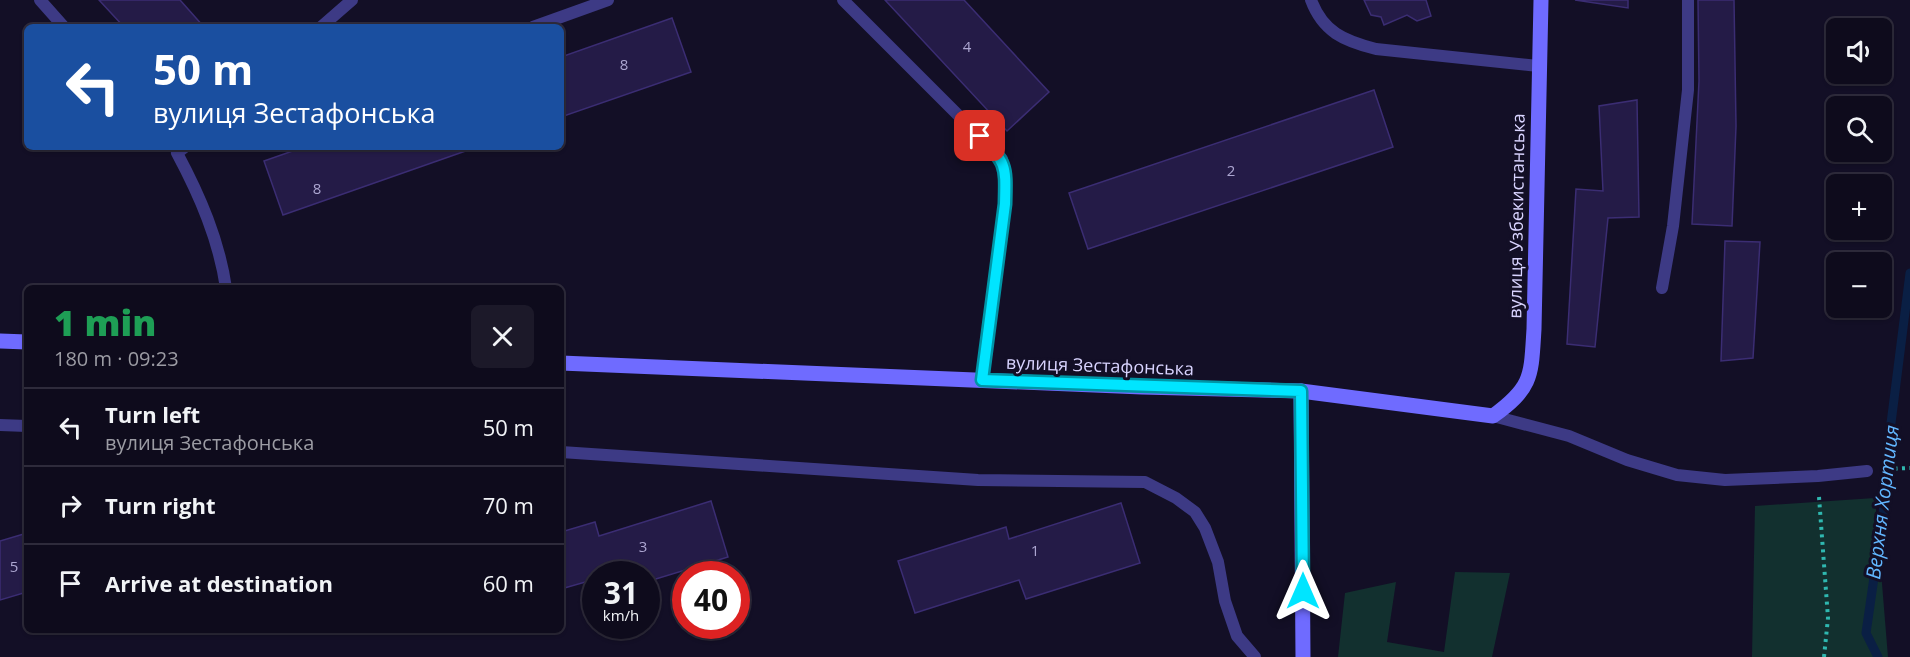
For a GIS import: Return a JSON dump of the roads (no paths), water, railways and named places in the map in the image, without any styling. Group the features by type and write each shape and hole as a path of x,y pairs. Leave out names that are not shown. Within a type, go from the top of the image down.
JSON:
{"street":[{"name":"вулиця Узбекистанська","path":"1493,416 1514,401 1525,386 1531,370 1541,0"},
{"path":"0,341 24,342"},
{"name":"вулиця Зестафонська","path":"564,363 1301,391 1493,416"},
{"path":"1301,391 1304,657"}],"lane":[{"path":"40,0 61,24"},
{"path":"324,24 352,0"},
{"path":"541,24 608,0"},
{"path":"843,0 1002,159 1006,175 1005,204 982,380"},
{"path":"1311,0 1316,15 1332,32 1354,44 1376,49 1538,66"},
{"path":"1662,288 1673,226 1688,90 1688,0"},
{"path":"178,150 200,197 222,261 226,285"},
{"path":"1493,416 1569,436 1627,460 1677,475 1725,480 1818,476 1867,471"},
{"path":"0,425 24,426"},
{"path":"564,453 978,480 1144,482 1176,498 1195,512 1205,528 1218,562 1226,601 1237,636 1254,657"}],"waterway":[{"name":"Верхня Хортиця","path":"1878,657 1866,633 1883,515 1889,439 1910,273"}]}
